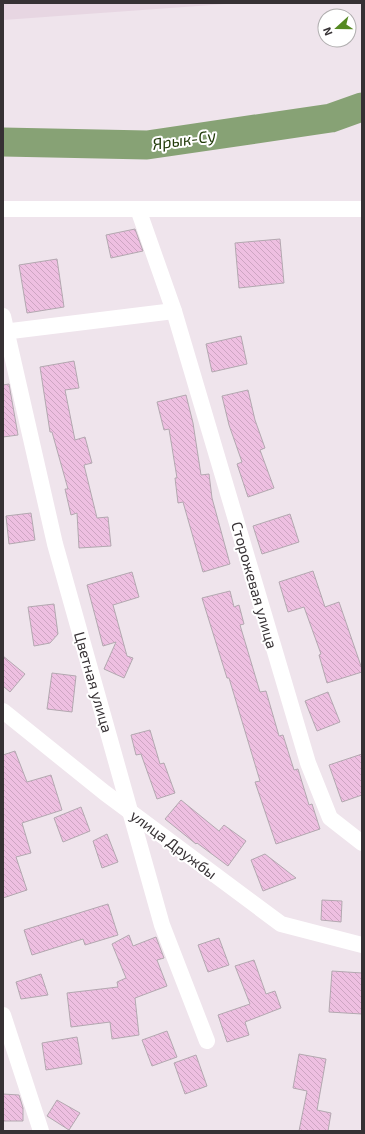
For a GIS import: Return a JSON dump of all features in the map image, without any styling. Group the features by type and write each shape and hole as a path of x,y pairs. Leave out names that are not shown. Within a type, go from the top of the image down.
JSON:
{"street":[{"path":"3,209 362,209"},
{"name":"Сторожевая улица","path":"138,209 174,311 308,763 330,818 362,842"},
{"path":"5,331 174,311"},
{"name":"Цветная улица","path":"3,316 5,331 55,544 130,812 162,924 207,1041"},
{"name":"улица Дружбы","path":"3,711 130,812 281,924 362,944"},
{"path":"3,1015 41,1131"}],"shaded area":[{"path":"3,3 240,3 3,20"}],"building":[{"path":"135,229 143,251 111,258 106,235"},
{"path":"280,239 284,283 239,288 235,243"},
{"path":"57,259 64,307 27,313 19,265"},
{"path":"241,336 247,364 212,372 206,344"},
{"path":"74,361 79,388 65,390 75,440 85,437 92,463 84,465 97,518 108,517 111,546 79,548 77,513 71,515 65,489 68,489 52,432 50,432 40,367"},
{"path":"9,384 18,435 3,437 3,385"},
{"path":"248,390 255,420 265,448 260,450 274,488 248,497 237,464 242,462 229,425 222,396"},
{"path":"186,395 193,423 201,475 209,474 212,498 230,564 203,572 183,502 178,503 175,478 177,478 169,429 164,430 157,402"},
{"path":"31,513 35,540 9,544 6,516"},
{"path":"290,514 299,542 262,554 253,526"},
{"path":"313,571 325,607 339,602 362,669 362,672 327,683 319,655 321,654 304,607 288,612 279,582"},
{"path":"132,572 139,597 113,605 127,656 133,658 124,678 104,669 116,642 103,646 87,585"},
{"path":"230,591 234,607 239,605 244,624 240,625 260,692 266,691 279,736 283,735 294,770 298,769 309,805 312,804 320,829 276,844 255,782 260,781 229,678 227,678 202,598"},
{"path":"54,604 58,634 50,643 34,646 28,607"},
{"path":"3,656 25,674 10,692 3,686"},
{"path":"52,673 76,676 72,712 47,709"},
{"path":"328,692 340,722 317,731 305,701"},
{"path":"150,730 160,764 164,763 175,793 157,799 141,754 136,755 131,735"},
{"path":"15,751 27,782 51,775 62,810 22,823 31,853 16,857 27,890 3,898 3,755"},
{"path":"362,754 362,795 342,802 329,765"},
{"path":"181,800 219,831 224,825 246,841 228,866 197,843 196,844 165,819"},
{"path":"81,807 90,831 63,842 54,818"},
{"path":"107,834 118,862 102,868 93,841"},
{"path":"265,854 296,878 263,891 251,860"},
{"path":"322,900 342,901 341,922 321,920"},
{"path":"108,904 118,935 85,945 83,939 32,955 24,930"},
{"path":"129,935 133,946 156,937 164,958 157,960 167,986 135,998 139,1035 112,1039 110,1022 71,1027 67,993 118,987 117,982 126,978 112,944"},
{"path":"219,938 229,965 208,972 198,945"},
{"path":"254,960 266,994 275,991 281,1008 245,1022 249,1035 227,1042 218,1015 250,1004 235,966"},
{"path":"332,971 362,973 362,1014 329,1012"},
{"path":"41,974 48,995 21,999 16,982"},
{"path":"167,1031 177,1057 152,1066 142,1040"},
{"path":"77,1037 82,1064 46,1070 42,1043"},
{"path":"299,1054 326,1059 317,1110 331,1113 328,1131 299,1131 307,1091 293,1088"},
{"path":"196,1055 207,1086 185,1094 174,1063"},
{"path":"3,1094 19,1095 23,1108 23,1121 3,1121"},
{"path":"57,1100 80,1113 69,1130 47,1116"}],"waterway":[{"name":"Ярык-Су","path":"3,142 147,145 331,118 362,107"}]}
